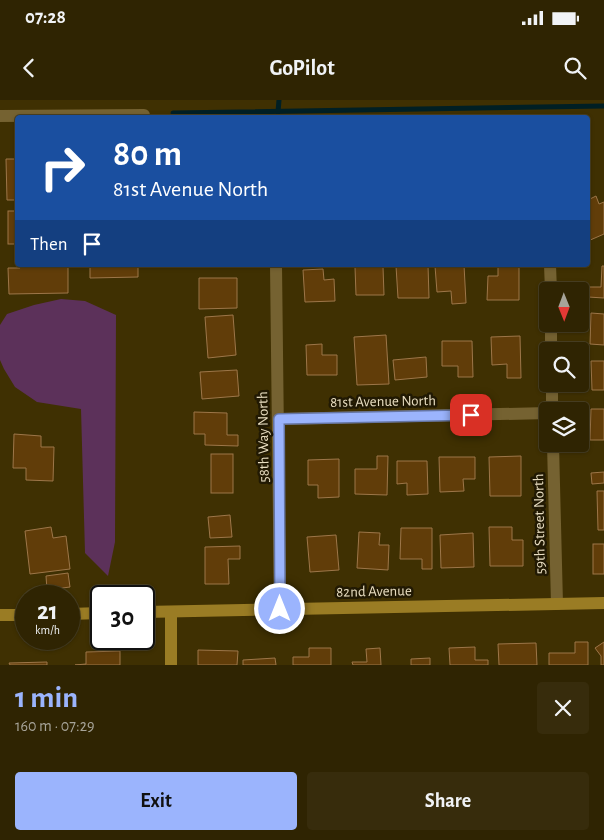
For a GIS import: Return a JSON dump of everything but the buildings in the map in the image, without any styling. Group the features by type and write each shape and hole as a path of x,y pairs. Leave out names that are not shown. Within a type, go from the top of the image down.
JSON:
{"street":[{"path":"0,116 15,116"},
{"name":"58th Way North","path":"276,267 280,609"},
{"path":"550,267 551,282"},
{"name":"81st Avenue North","path":"279,419 539,413"},
{"name":"59th Street North","path":"553,452 557,604"},
{"name":"82nd Avenue","path":"155,612 604,603"},
{"path":"171,612 171,665"},
{"path":"0,615 15,614"}],"shaded area":[{"path":"61,299 85,301 116,315 115,542 108,576 85,553 81,409 37,402 15,387 0,360 0,325 7,314"}],"waterway":[{"path":"278,112 279,100"},
{"path":"173,113 604,106"}],"route":[{"path":"280,609 279,419 471,415"}]}
